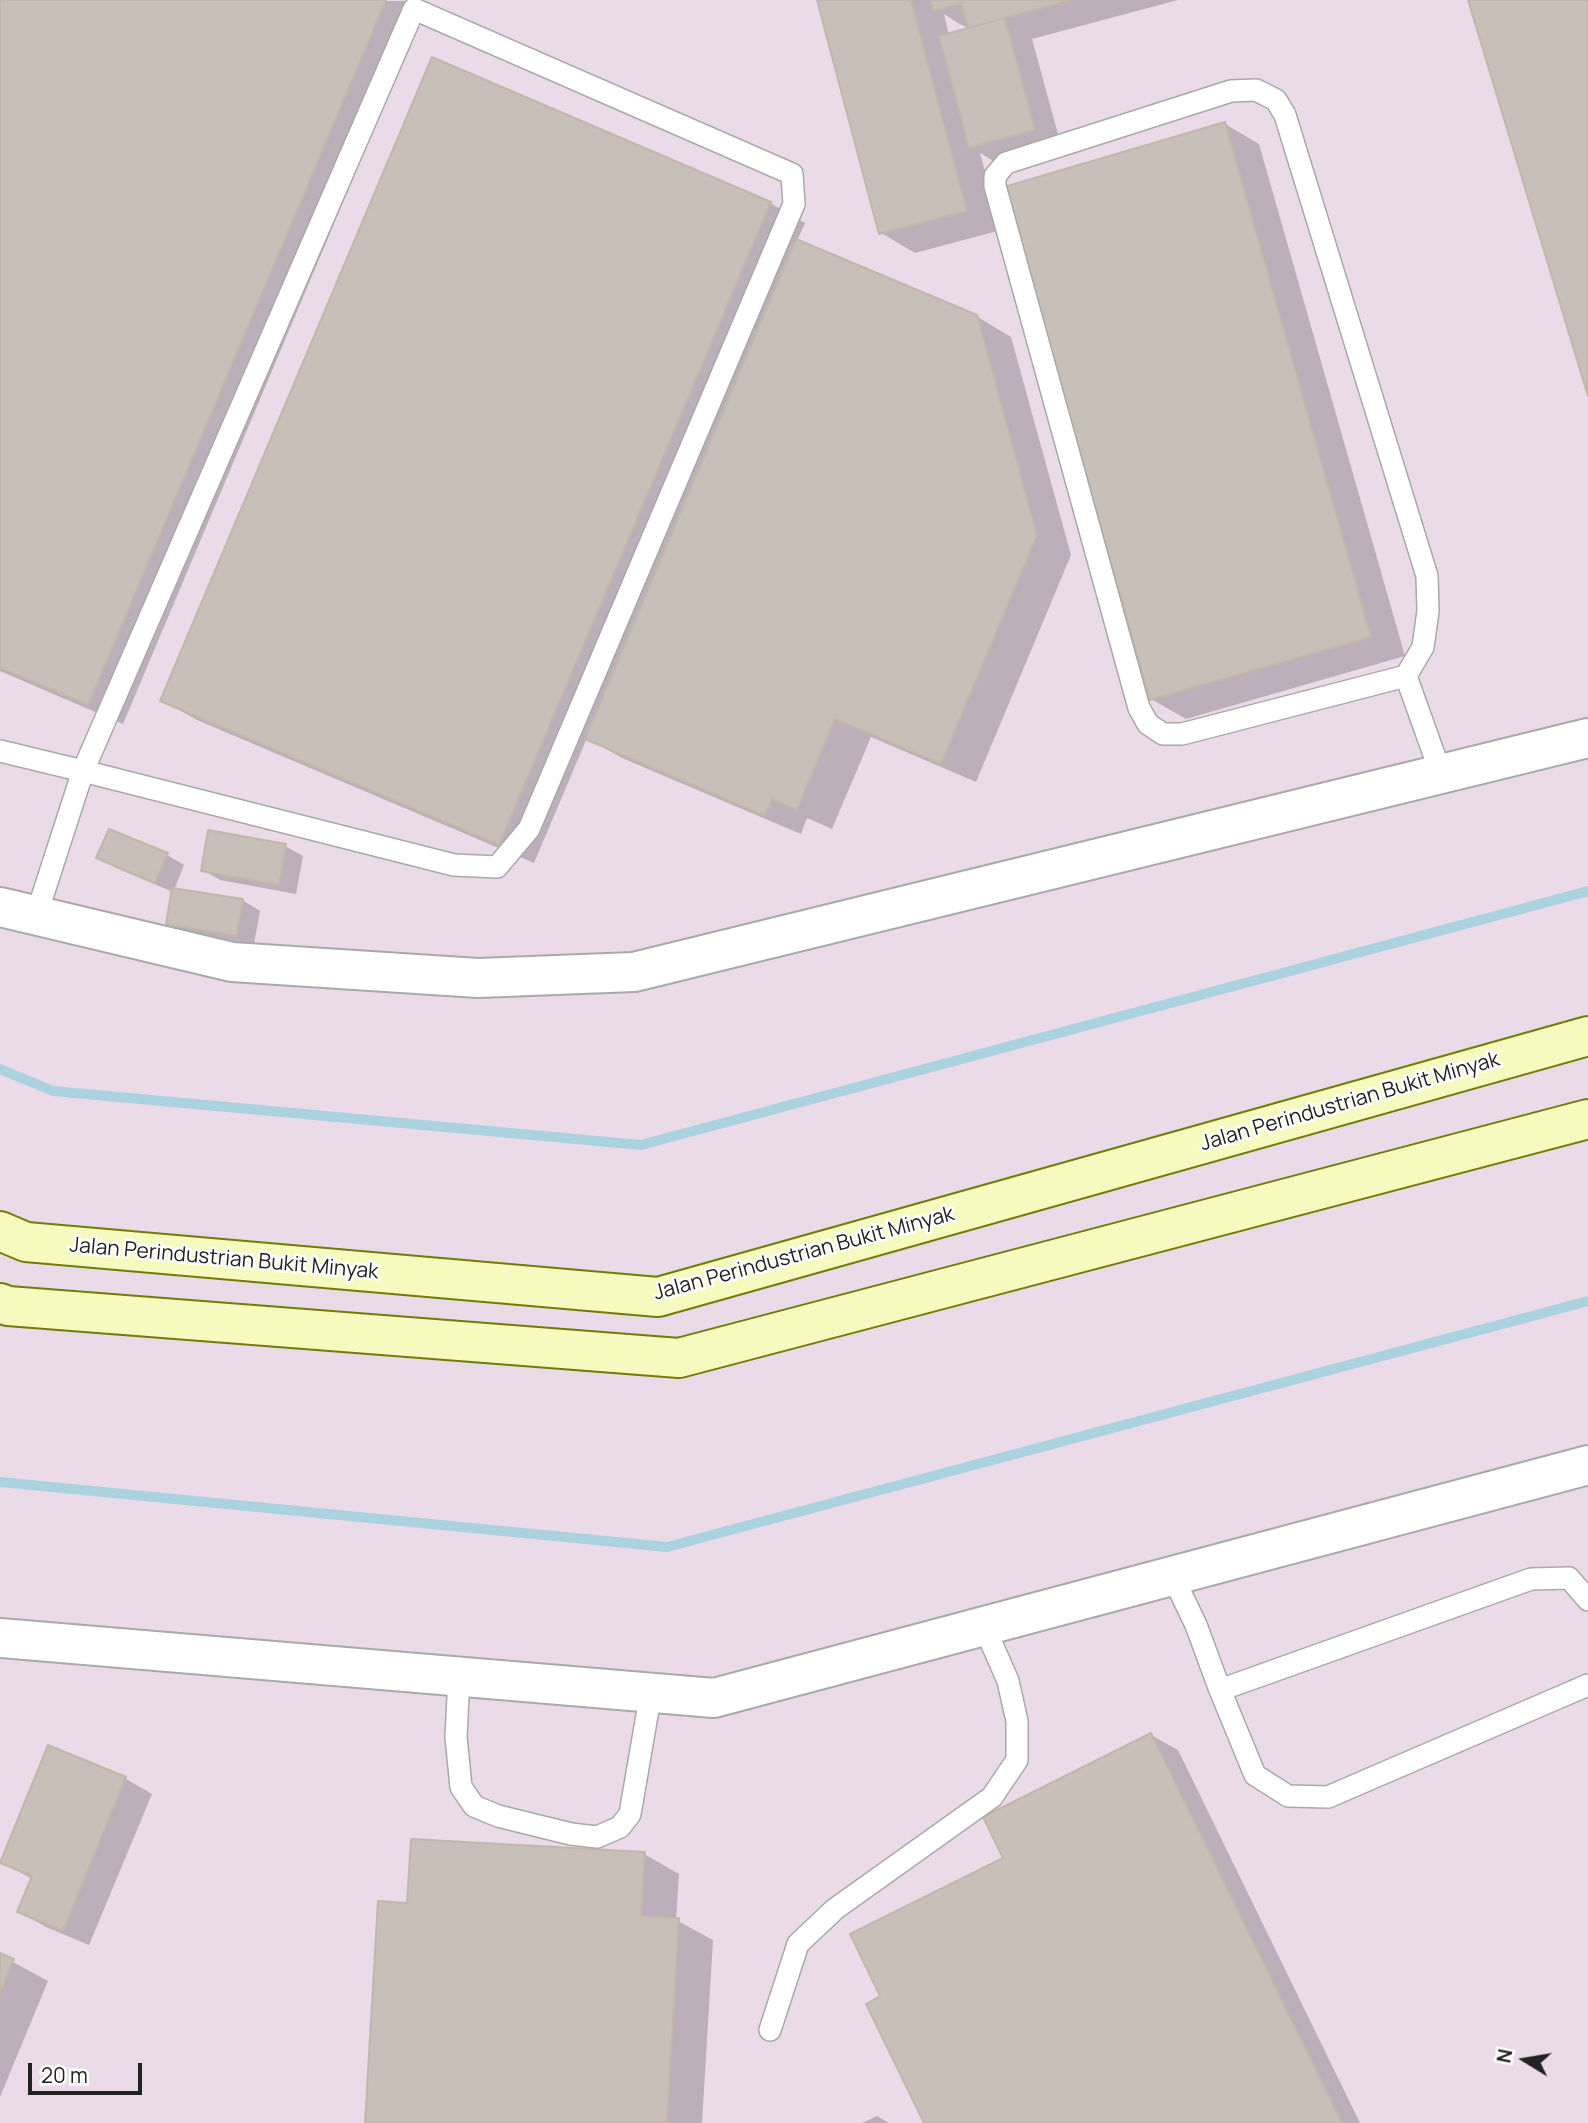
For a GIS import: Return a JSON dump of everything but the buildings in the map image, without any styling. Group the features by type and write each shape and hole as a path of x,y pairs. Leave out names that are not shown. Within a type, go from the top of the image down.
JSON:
{"main road":[{"name":"Jalan Perindustrian Bukit Minyak","path":"0,1231 26,1242 658,1297 1588,1035"},
{"path":"0,1303 8,1306 679,1358 1588,1119"}],"street":[{"path":"0,907 232,961 478,978 634,972 1588,738"},
{"path":"0,1638 714,1698 1588,1465"}],"lane":[{"path":"0,751 83,771 454,865 497,867 529,829 794,204 792,174 414,9 83,771 36,916"},
{"path":"1256,90 1276,100 1289,129 1427,576 1428,611 1423,647 1406,676 1182,733 1163,734 1148,724 1139,708 995,186 995,176 1006,163 1231,92 1256,90"},
{"path":"1406,676 1441,774"},
{"path":"1172,1575 1196,1625 1255,1775 1288,1796 1328,1797 1588,1685"},
{"path":"1220,1690 1531,1579 1569,1578 1588,1600"},
{"path":"770,2030 798,1944 835,1909 992,1797 1017,1760 1017,1721 1008,1681 984,1626"},
{"path":"459,1676 456,1737 461,1787 474,1806 510,1819 571,1834 597,1837 620,1827 630,1814 651,1692"}],"shaded area":[{"path":"0,0 1588,0 1588,2123 0,2123"}],"waterway":[{"path":"0,1069 53,1091 641,1145 1588,891"},
{"path":"0,1482 667,1547 1588,1301"}]}
